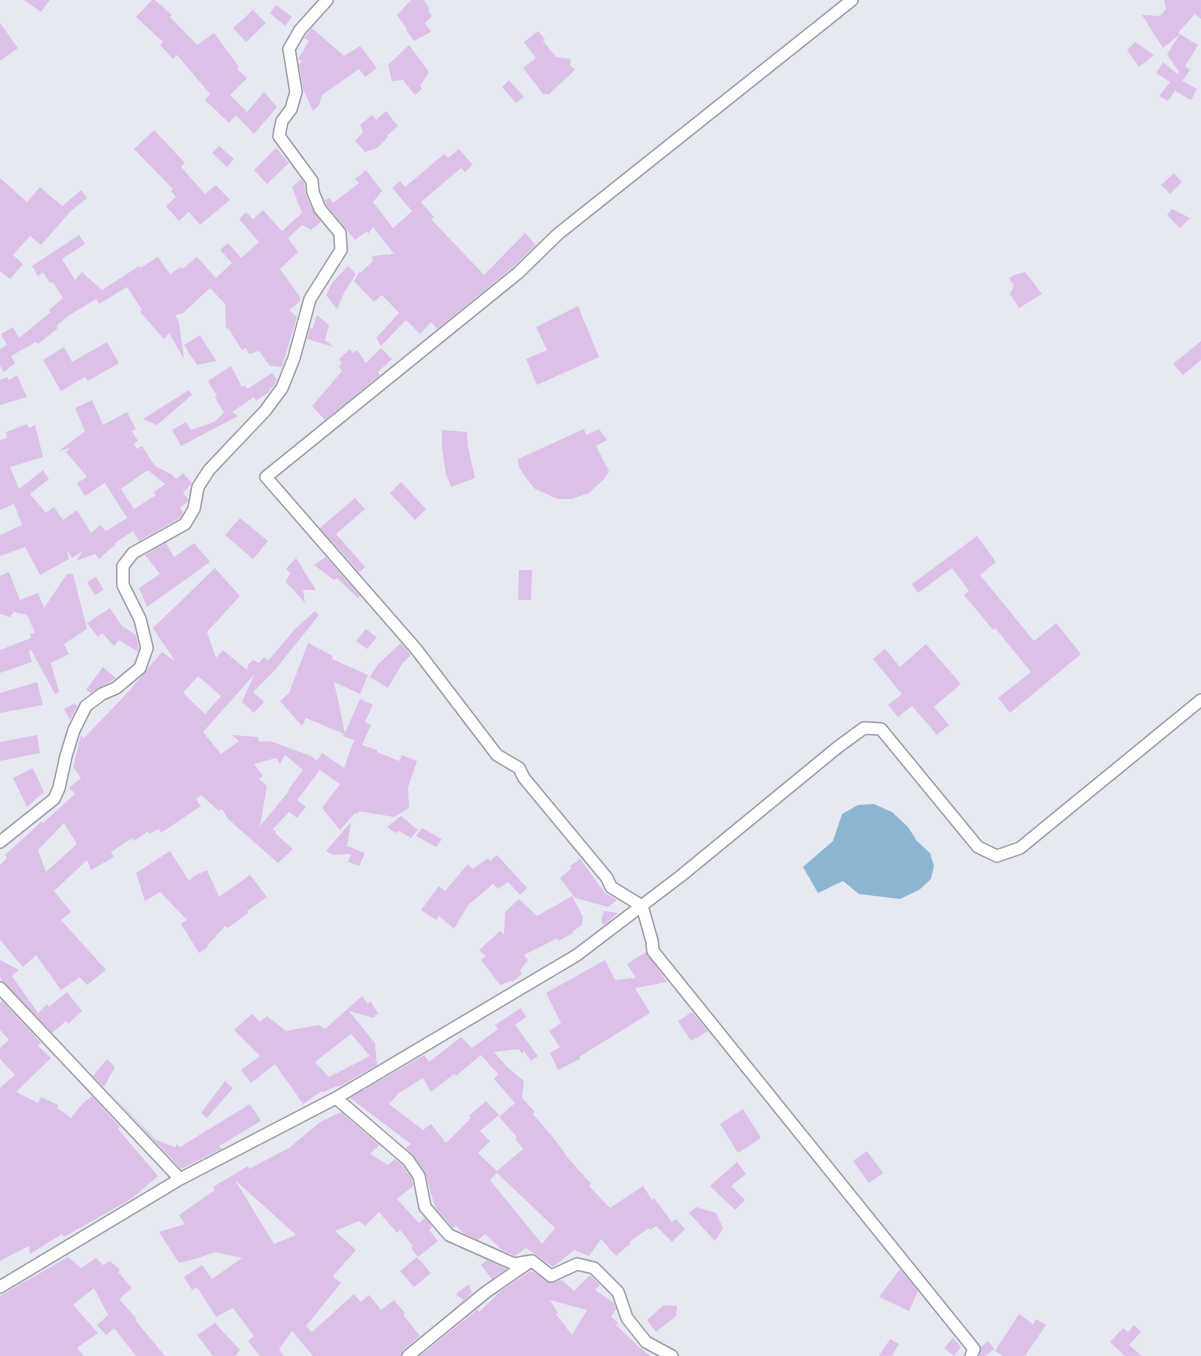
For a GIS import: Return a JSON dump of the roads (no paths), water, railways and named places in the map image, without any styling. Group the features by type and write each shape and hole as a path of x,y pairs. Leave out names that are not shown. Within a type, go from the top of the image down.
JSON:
{"street":[{"path":"0,842 54,799 59,788 74,730 86,706 102,694 116,688 140,668 147,648 140,619 123,585 124,566 133,552 185,524 194,509 198,487 209,470 265,411 282,388 294,358 310,299 341,250 340,233 320,209 313,192 312,181 279,136 282,121 291,109 296,92 289,49 300,30 327,0"},
{"path":"852,0 558,234 518,272 266,477 416,649 497,755 519,768 524,778 607,878 611,888 642,906 653,951 974,1349 971,1356"},
{"path":"0,1287 180,1179 336,1098 577,955 690,869 838,747 864,728 881,729 978,847 997,856 1020,848 1201,700"},
{"path":"0,988 180,1179"},
{"path":"336,1098 408,1160 419,1176 425,1207 448,1235 514,1264 532,1261 551,1276 576,1264 594,1268 618,1292 627,1318 646,1342 672,1356"},
{"path":"408,1356 486,1292 532,1261"}],"water":[{"path":"874,804 892,812 908,827 917,841 930,853 934,866 931,879 919,890 900,899 859,894 843,881 818,893 803,867 833,841 842,814 858,805"}]}
